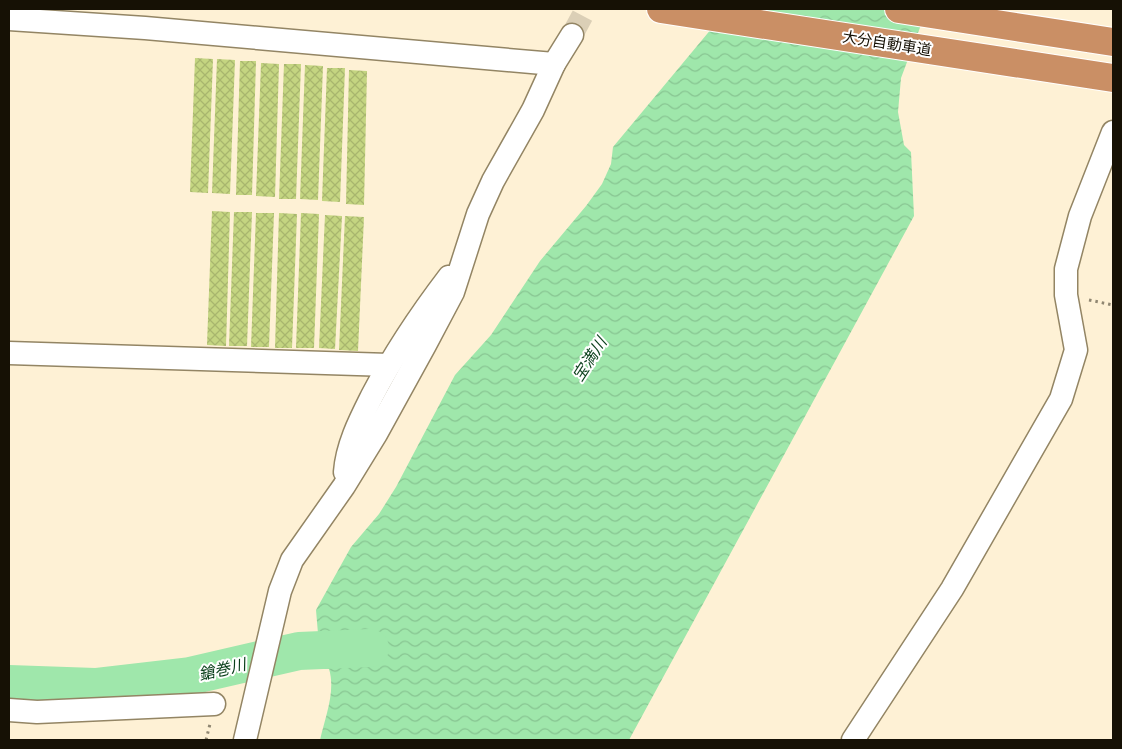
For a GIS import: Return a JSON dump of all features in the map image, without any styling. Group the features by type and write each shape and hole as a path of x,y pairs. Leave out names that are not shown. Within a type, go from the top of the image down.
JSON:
{"highway":[{"name":"大分自動車道","path":"661,9 1113,78"},
{"path":"899,9 1113,42"}],"street":[{"path":"9,19 148,18 554,64"},
{"path":"245,740 280,591 292,560 344,486 376,434 434,328 453,292 478,214 493,181 533,110 554,64 572,35"},
{"path":"853,740 952,590 1061,398 1076,350 1066,295 1066,269 1080,216 1113,134"},
{"path":"344,486 346,458 360,420 389,365 425,308 466,254"},
{"path":"9,353 389,365"},
{"path":"9,710 37,712 214,704"}],"water":[{"name":"宝満川","path":"725,9 927,9 901,78 898,112 904,145 911,152 914,216 629,740 320,740 331,695 331,677 329,669 321,669 316,610 351,547 379,514 396,487 455,375 491,335 540,261 602,184 611,164 613,147 712,28"}],"building":[{"path":"195,58 213,59 208,193 190,192"},
{"path":"217,59 235,60 230,194 212,193"},
{"path":"240,61 256,61 252,195 236,195"},
{"path":"261,63 279,64 275,197 256,196"},
{"path":"284,64 301,64 296,199 279,199"},
{"path":"305,65 323,66 318,200 300,199"},
{"path":"327,68 345,68 340,202 322,201"},
{"path":"349,70 367,71 364,205 346,204"},
{"path":"212,211 230,212 226,346 207,345"},
{"path":"234,212 252,212 247,346 229,346"},
{"path":"256,213 274,213 269,347 251,347"},
{"path":"279,213 297,214 292,348 275,348"},
{"path":"301,213 319,214 314,348 296,348"},
{"path":"325,215 342,216 335,349 319,348"},
{"path":"345,216 364,217 358,351 339,350"}],"waterway":[{"name":"鎗巻川","path":"9,684 95,687 190,676 299,651 370,648"}],"tunnel":[{"path":"572,35 586,9"}]}
